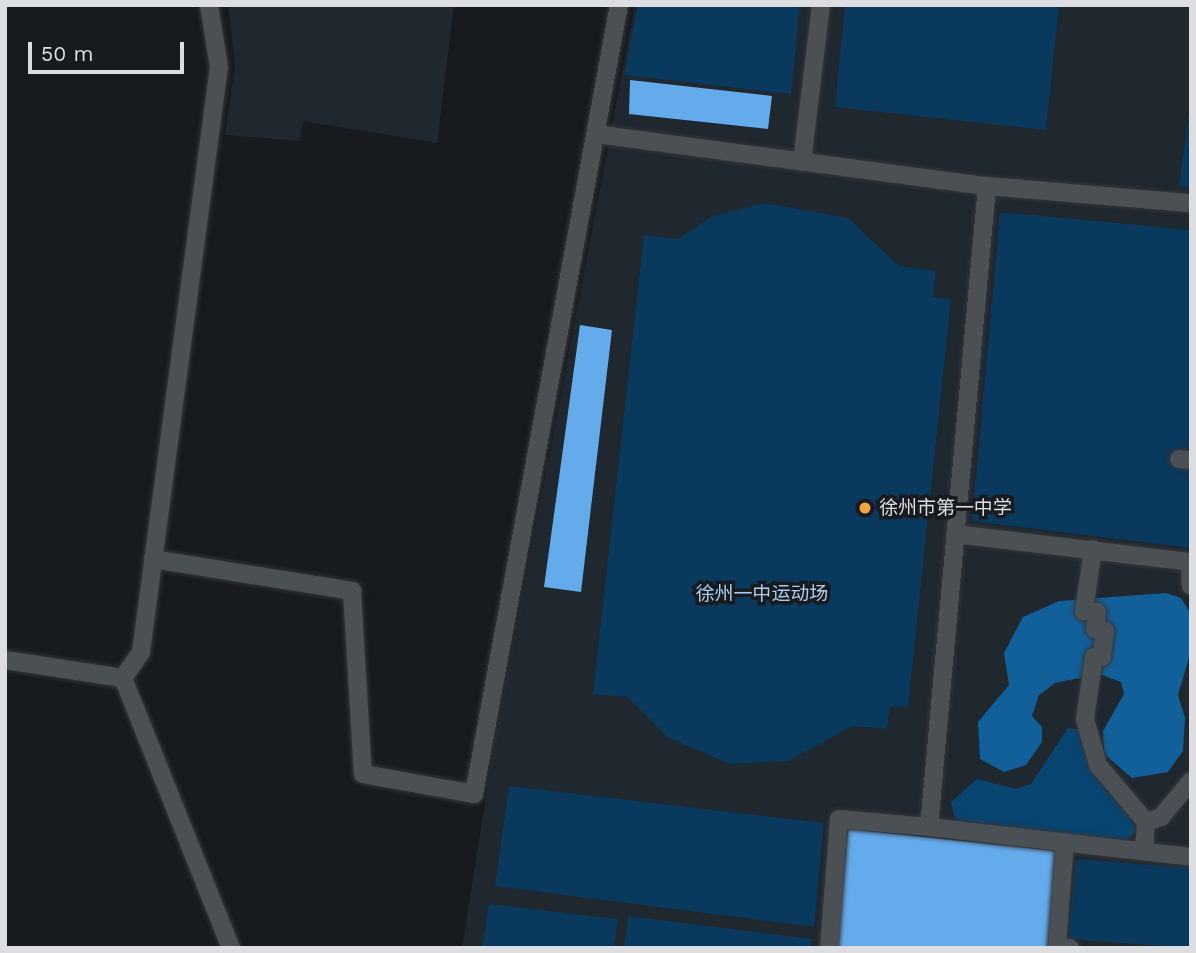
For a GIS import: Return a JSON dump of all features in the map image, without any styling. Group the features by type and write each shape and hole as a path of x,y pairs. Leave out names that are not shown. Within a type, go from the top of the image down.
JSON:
{"street":[{"path":"123,678 141,652 219,67 209,5"},
{"path":"153,559 352,591 363,774 474,794 620,5"},
{"path":"802,162 821,5"},
{"path":"596,134 987,186 1191,203"},
{"path":"929,827 987,186"},
{"path":"955,534 1190,562 1191,586"},
{"path":"1093,549 1084,611 1097,612 1095,629 1105,631 1102,657 1094,657 1089,678 1085,719 1098,765 1146,822 1144,850"},
{"path":"5,660 123,678"},
{"path":"123,678 231,948"},
{"path":"1146,822 1161,817 1191,781"},
{"path":"829,948 839,819 1191,857"},
{"path":"1065,842 1057,947 1070,948"}],"shaded area":[{"path":"228,5 454,5 437,143 303,121 300,141 225,135 235,66"},
{"name":"徐州市第一中学","path":"635,5 1191,5 1191,948 462,948 495,739"},
{"path":"1166,593 1181,598 1191,614 1191,651 1178,695 1185,718 1183,751 1168,772 1132,778 1104,754 1103,731 1124,694 1121,682 1099,674 1055,683 1039,695 1032,716 1042,727 1042,742 1026,765 1004,772 980,759 978,722 1009,685 1004,653 1023,617 1059,601"},
{"path":"1068,728 1083,730 1097,779 1129,817 1136,831 1126,841 963,824 954,816 951,802 977,779 1016,789 1031,784"}],"green space":[{"path":"638,5 800,5 791,94 624,75"},
{"path":"845,5 1059,5 1046,130 835,107"},
{"path":"1191,98 1191,188 1179,186"},
{"name":"徐州一中运动场","path":"764,203 848,218 899,266 936,271 933,297 951,299 908,707 890,706 887,729 853,726 788,761 730,764 667,737 628,697 593,694 644,235 678,239 711,217"},
{"path":"1000,212 1191,230 1191,548 972,521"},
{"path":"509,786 824,823 814,927 495,886"},
{"path":"1076,859 1191,868 1191,948 1068,939"},
{"path":"489,904 618,919 614,948 482,948"},
{"path":"628,916 812,939 811,948 624,948"}],"building":[{"path":"630,80 772,96 768,129 629,114"},
{"path":"580,325 612,330 581,592 544,587"},
{"path":"848,829 1055,851 1048,948 837,948"}],"place":[{"name":"徐州市第一中学","path":"865,508"}]}
